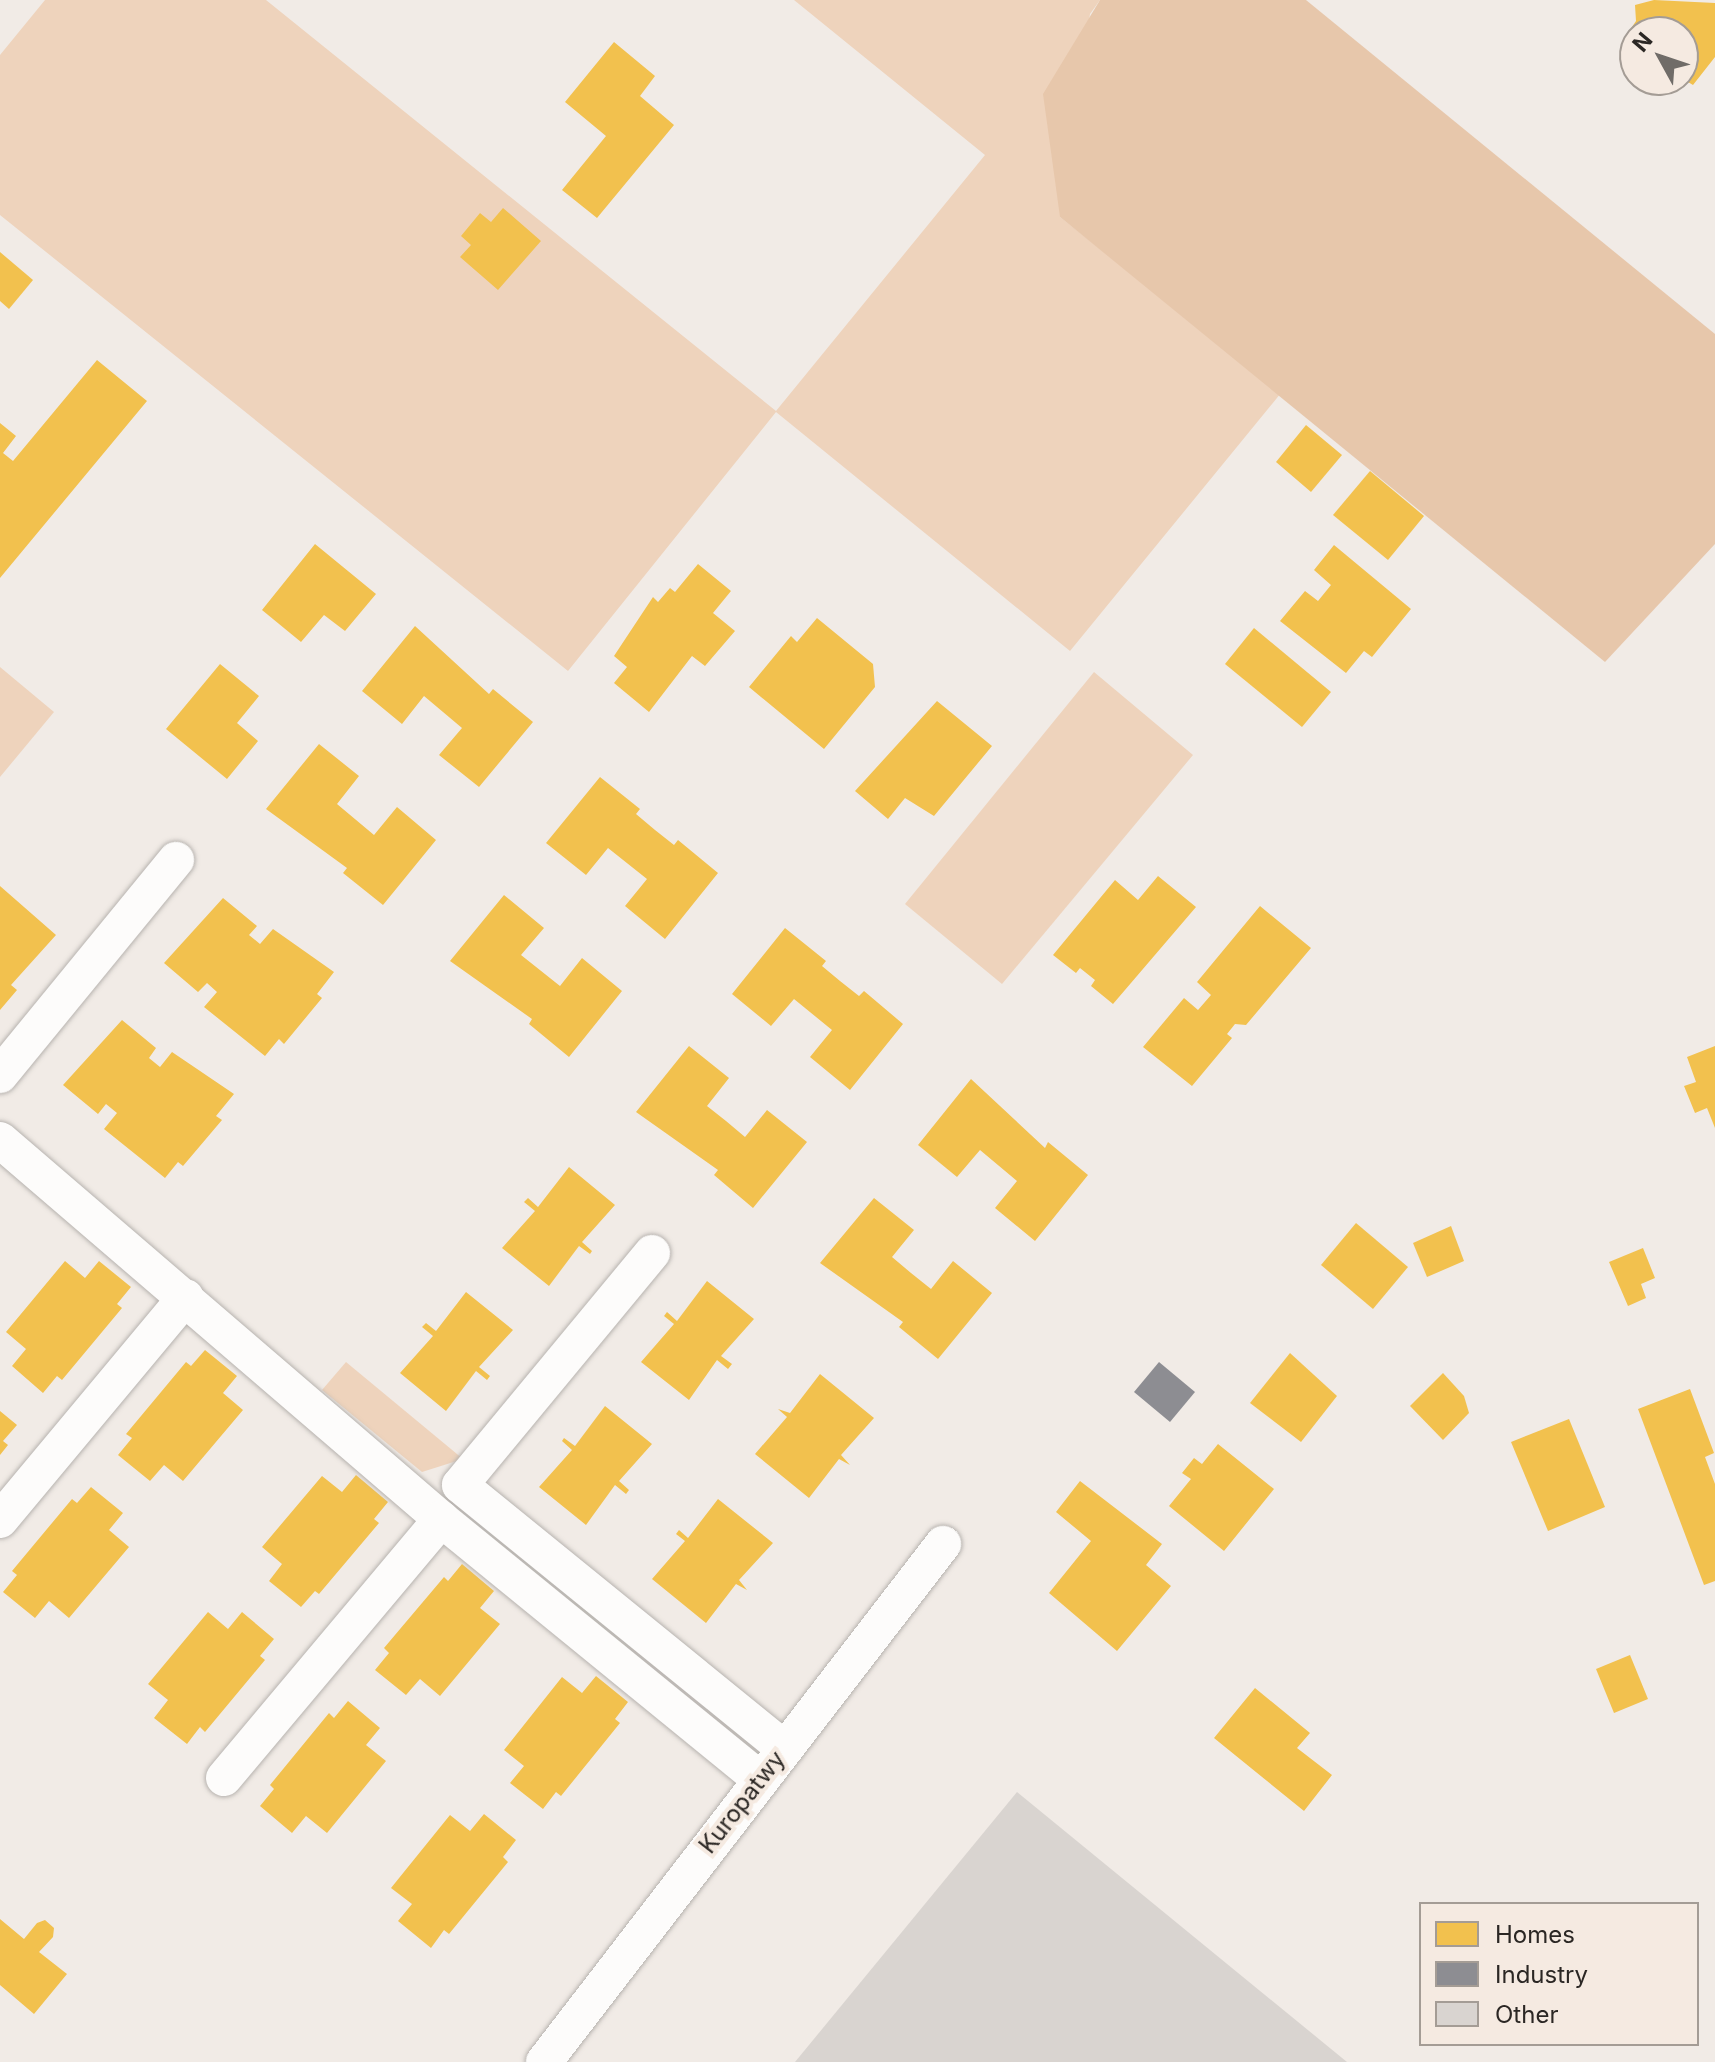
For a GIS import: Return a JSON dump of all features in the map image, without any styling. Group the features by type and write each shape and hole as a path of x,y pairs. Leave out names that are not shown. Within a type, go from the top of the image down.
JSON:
{"street":[{"path":"0,1075 176,860"},
{"path":"0,1140 441,1519 760,1779"},
{"path":"652,1253 460,1485 784,1748"},
{"path":"0,1520 186,1297"},
{"path":"224,1778 441,1519"},
{"name":"Kuropatwy","path":"544,2062 943,1544"}],"shaded area":[{"path":"45,0 266,0 776,411 985,155 794,0 1100,0 1090,14 1060,217 1281,393 1070,651 776,412 568,671 0,215 0,55"},
{"path":"1100,0 1306,0 1715,334 1715,544 1605,662 1060,217 1043,94"},
{"path":"0,667 54,712 0,777"},
{"path":"1094,672 1193,755 1002,984 905,904"},
{"path":"346,1362 463,1459 422,1472 322,1390"}],"building: Homes":[{"path":"1654,0 1715,3 1715,57 1699,77 1699,16 1636,16 1635,5"},
{"path":"614,42 655,76 640,96 674,125 597,218 562,190 606,136 565,102"},
{"path":"503,208 541,241 498,290 460,257 471,245 461,236 480,213 491,222"},
{"path":"0,252 33,280 9,309 0,301"},
{"path":"97,360 147,401 0,578 0,423 16,436 3,453 13,461"},
{"path":"1306,425 1342,455 1311,492 1276,462"},
{"path":"1370,471 1424,516 1388,560 1333,515"},
{"path":"315,544 376,594 345,631 324,615 301,642 262,610"},
{"path":"1334,545 1411,609 1372,657 1364,651 1346,673 1280,621 1305,591 1318,601 1331,585 1314,570"},
{"path":"698,564 731,591 713,613 735,631 705,666 692,656 649,712 614,683 627,667 614,656 653,597 658,602 670,588 675,592"},
{"path":"817,618 873,664 875,687 824,749 749,687 791,636 797,642"},
{"path":"415,626 489,694 493,689 533,722 479,787 439,755 462,728 424,696 402,724 362,691"},
{"path":"1254,628 1331,692 1302,727 1225,664"},
{"path":"220,664 259,696 237,723 258,741 227,779 166,729"},
{"path":"937,701 992,746 934,816 905,798 888,819 855,791"},
{"path":"319,744 359,776 337,804 374,835 397,807 436,840 383,905 343,873 347,868 266,809"},
{"path":"600,777 640,809 636,814 655,830 674,845 678,840 718,873 665,939 625,906 647,879 608,848 586,875 546,843"},
{"path":"1158,876 1196,907 1113,1004 1091,986 1095,980 1080,968 1076,973 1053,955 1115,880 1138,900"},
{"path":"0,886 56,935 11,985 17,990 0,1010"},
{"path":"504,895 544,928 521,955 560,986 582,958 622,991 569,1057 529,1024 532,1019 450,961"},
{"path":"223,898 257,926 249,935 260,944 273,929 334,972 317,994 322,998 284,1044 279,1039 265,1056 204,1007 217,992 207,983 198,992 164,963"},
{"path":"1260,906 1311,948 1246,1025 1235,1024 1227,1034 1232,1038 1192,1086 1143,1047 1184,998 1198,1010 1211,995 1197,982"},
{"path":"785,928 826,961 822,966 840,981 859,996 864,991 903,1024 850,1090 810,1057 832,1030 794,999 771,1026 732,994"},
{"path":"122,1020 156,1048 149,1058 160,1067 172,1052 234,1094 216,1116 222,1120 183,1166 178,1162 165,1178 104,1129 117,1113 106,1104 98,1114 63,1085"},
{"path":"689,1046 729,1078 707,1106 745,1137 767,1110 807,1142 753,1208 714,1175 718,1170 636,1112"},
{"path":"1715,1046 1715,1128 1707,1108 1695,1113 1684,1086 1696,1082 1687,1057"},
{"path":"971,1079 1045,1148 1048,1142 1088,1175 1035,1241 995,1208 1017,1181 980,1150 957,1177 918,1145"},
{"path":"569,1167 615,1205 582,1242 592,1251 590,1254 579,1246 549,1286 502,1248 535,1211 524,1202 528,1198 538,1207"},
{"path":"874,1198 914,1230 892,1257 911,1273 931,1289 953,1261 992,1293 938,1359 899,1327 903,1322 820,1263"},
{"path":"1356,1223 1408,1267 1373,1309 1321,1265"},
{"path":"1451,1226 1464,1261 1427,1277 1413,1243"},
{"path":"1643,1248 1655,1278 1641,1284 1646,1298 1628,1306 1609,1262"},
{"path":"65,1261 85,1278 99,1261 131,1287 117,1304 122,1308 62,1380 57,1376 43,1393 12,1366 26,1349 6,1332"},
{"path":"707,1281 754,1319 721,1356 732,1364 728,1369 717,1360 689,1400 641,1362 674,1324 664,1316 667,1312 677,1321"},
{"path":"466,1292 513,1330 479,1367 490,1376 487,1380 476,1371 446,1411 400,1373 433,1336 422,1327 426,1323 436,1331"},
{"path":"205,1350 237,1376 223,1393 243,1410 183,1481 164,1465 150,1481 118,1455 132,1438 126,1434 186,1362 191,1366"},
{"path":"1290,1353 1337,1396 1301,1442 1250,1403"},
{"path":"1443,1373 1464,1396 1469,1413 1443,1440 1410,1406"},
{"path":"820,1374 874,1418 841,1455 850,1465 839,1459 809,1498 755,1454 787,1417 778,1409 790,1413"},
{"path":"1690,1389 1714,1453 1705,1457 1715,1484 1715,1581 1704,1585 1638,1409"},
{"path":"605,1406 652,1444 619,1481 629,1490 626,1494 615,1485 586,1525 539,1487 572,1450 562,1441 564,1438 575,1446"},
{"path":"0,1411 17,1425 3,1441 8,1445 0,1455"},
{"path":"1569,1419 1605,1507 1548,1531 1511,1442"},
{"path":"1218,1444 1274,1489 1224,1551 1169,1506 1191,1479 1182,1473 1194,1458 1202,1464"},
{"path":"356,1475 388,1502 374,1519 379,1523 319,1594 315,1591 301,1607 269,1581 282,1564 262,1547 322,1476 342,1492"},
{"path":"1080,1481 1162,1544 1146,1565 1171,1586 1117,1651 1049,1593 1091,1541 1056,1512"},
{"path":"91,1487 123,1513 109,1530 129,1547 69,1618 49,1601 35,1618 3,1592 17,1575 12,1571 72,1499 77,1503"},
{"path":"718,1499 773,1543 739,1580 747,1590 736,1584 706,1623 652,1579 685,1541 676,1534 679,1530 688,1538"},
{"path":"462,1564 494,1591 480,1608 500,1624 440,1696 420,1679 406,1695 375,1670 389,1653 384,1648 444,1577 448,1581"},
{"path":"208,1612 228,1629 242,1612 274,1639 260,1656 265,1660 205,1732 200,1727 187,1744 154,1718 168,1700 148,1684"},
{"path":"1630,1655 1648,1699 1614,1713 1596,1669"},
{"path":"596,1676 628,1702 615,1719 620,1723 561,1796 556,1792 543,1809 510,1783 524,1766 504,1750 562,1677 582,1693"},
{"path":"1255,1688 1310,1733 1297,1748 1332,1775 1304,1811 1214,1738"},
{"path":"348,1701 380,1728 366,1745 386,1761 327,1833 306,1816 292,1833 260,1806 274,1789 270,1785 329,1713 334,1718"},
{"path":"484,1814 516,1840 503,1857 508,1862 449,1934 444,1930 431,1948 398,1921 412,1904 391,1888 450,1815 470,1831"},
{"path":"0,1919 24,1939 37,1923 45,1920 54,1928 53,1937 39,1952 67,1974 34,2014 0,1985"}],"building: Industry":[{"path":"1159,1362 1195,1392 1170,1422 1134,1392"}],"building: Other":[{"path":"1017,1792 1347,2062 795,2062"}]}
